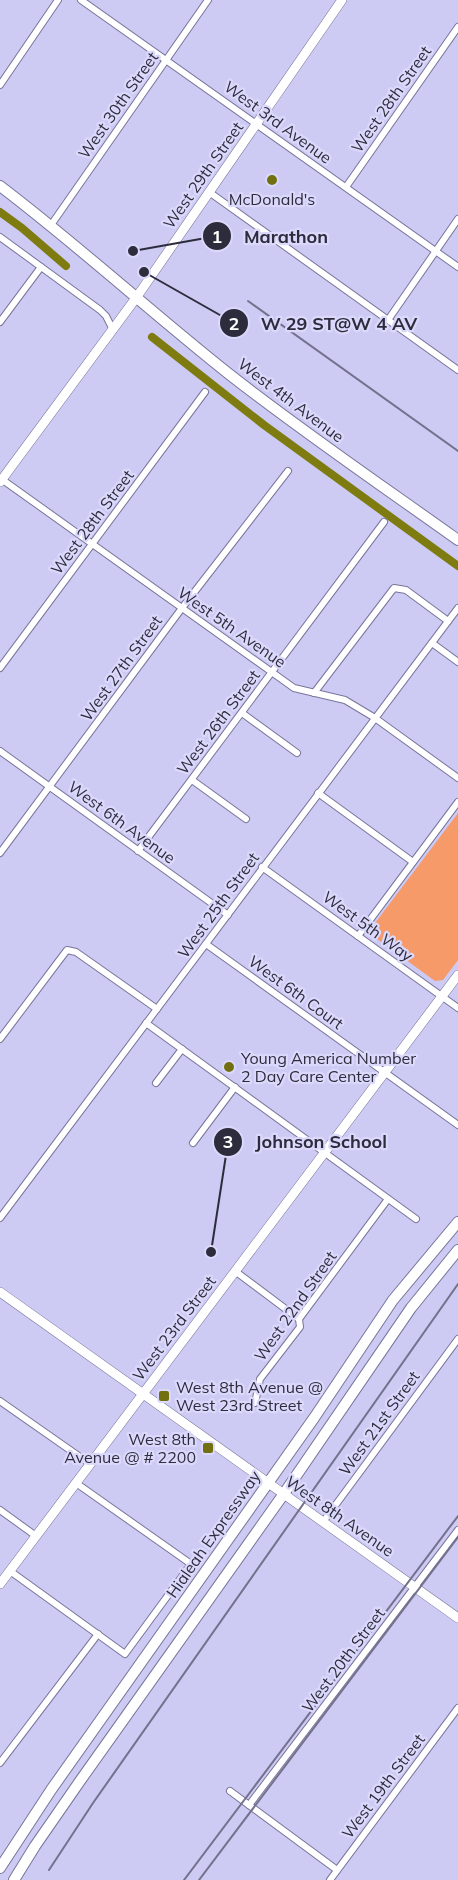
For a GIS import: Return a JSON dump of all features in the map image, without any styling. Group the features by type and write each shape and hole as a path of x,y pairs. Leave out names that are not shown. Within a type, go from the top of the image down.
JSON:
{"main road":[{"name":"West 4th Avenue","path":"0,186 51,225 237,380 458,540"},
{"name":"Hialeah Expressway","path":"0,1868 44,1799 314,1418 393,1300 458,1222"},
{"name":"Hialeah Expressway","path":"14,1880 80,1781 283,1495 411,1308 458,1250"}],"street":[{"path":"0,84 58,0"},
{"name":"West 3rd Avenue","path":"81,0 458,267"},
{"name":"West 30th Street","path":"51,225 208,0"},
{"name":"West 29th Street","path":"1,480 136,298 342,0"},
{"name":"West 28th Street","path":"346,187 458,27"},
{"path":"209,192 458,369"},
{"path":"388,320 458,219"},
{"path":"0,237 104,314 113,330"},
{"path":"0,322 40,267"},
{"name":"West 28th Street","path":"0,668 205,392"},
{"name":"West 27th Street","path":"0,853 182,608 288,471"},
{"name":"West 5th Avenue","path":"1,480 294,688 345,700 375,718 458,778"},
{"name":"West 26th Street","path":"138,851 384,522"},
{"path":"314,693 394,588 406,590 448,621"},
{"name":"West 25th Street","path":"0,1218 458,608"},
{"path":"432,643 458,662"},
{"path":"242,712 297,753"},
{"name":"West 6th Avenue","path":"0,751 228,915"},
{"path":"192,780 246,819"},
{"path":"318,793 413,861"},
{"path":"358,936 458,802"},
{"name":"West 5th Way","path":"262,867 458,1008"},
{"name":"West 6th Court","path":"206,944 458,1125"},
{"path":"0,1039 67,950 76,952 157,1009"},
{"name":"West 23rd Street","path":"0,1584 458,975"},
{"path":"146,1023 416,1219"},
{"path":"156,1083 182,1049"},
{"path":"193,1143 234,1087"},
{"name":"West 22nd Street","path":"255,1403 260,1379 300,1327 299,1319 388,1198"},
{"path":"235,1271 299,1319"},
{"name":"West 8th Avenue","path":"0,1292 458,1618"},
{"name":"West 21st Street","path":"323,1522 458,1339"},
{"path":"0,1401 90,1464"},
{"path":"10,1571 125,1654 191,1564 76,1483"},
{"path":"0,1510 36,1536"},
{"name":"West 20th Street","path":"249,1805 458,1530"},
{"path":"0,1763 98,1634"},
{"name":"West 19th Street","path":"330,1880 458,1708"},
{"path":"230,1791 337,1870"}],"shaded area":[{"path":"458,813 458,960 443,980 435,981 373,936 371,932 372,927"}],"waterway":[{"path":"0,212 66,266"},
{"path":"152,337 264,425 458,566"}],"railway":[{"path":"248,301 458,451"},
{"path":"49,1870 93,1803 458,1284"},
{"path":"184,1880 458,1516"},
{"path":"199,1880 458,1537"}],"place":[{"name":"McDonald's","path":"272,180"},
{"name":"Marathon","path":"133,251"},
{"name":"W 29 ST@W 4 AV","path":"144,272"},
{"name":"Young America Number 2 Day Care Center","path":"229,1067"},
{"name":"Johnson School","path":"211,1252"},
{"name":"West 8th Avenue @ West 23rd Street","path":"164,1396"},
{"name":"West 8th Avenue @ # 2200","path":"208,1448"}]}
